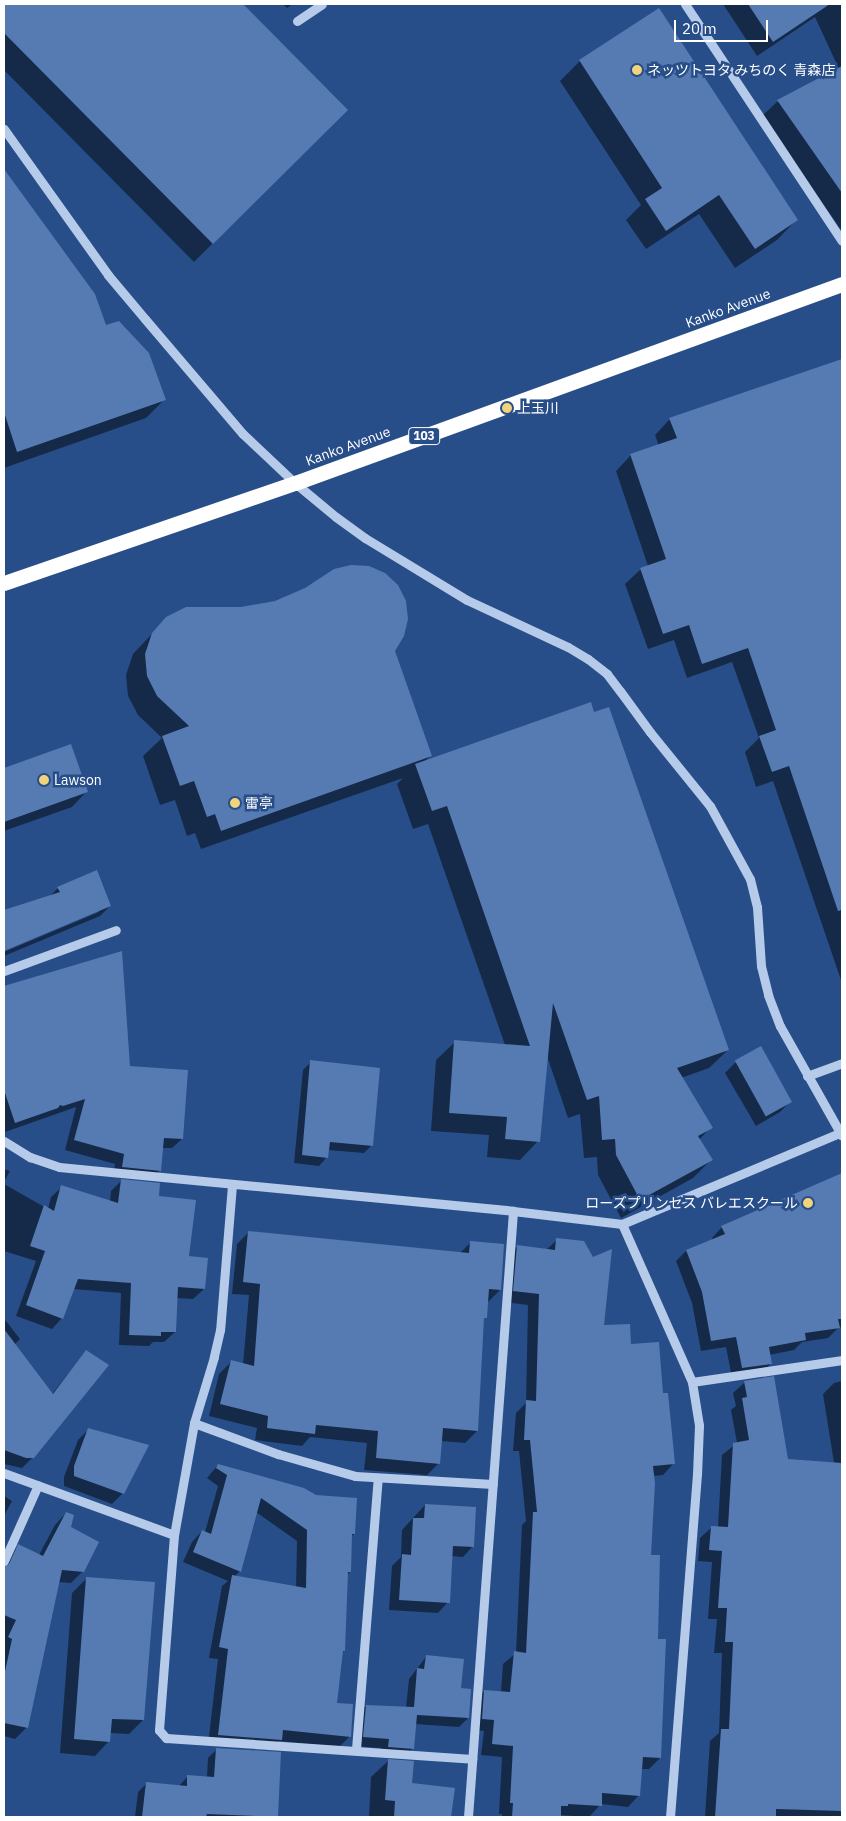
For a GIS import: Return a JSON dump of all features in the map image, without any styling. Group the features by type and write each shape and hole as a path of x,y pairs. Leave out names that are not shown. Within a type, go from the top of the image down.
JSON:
{"highway":[{"name":"Kanko Avenue","path":"4,583 295,482 842,284"}],"street":[{"path":"297,21 322,4"},
{"path":"685,4 842,240"},
{"path":"4,129 108,275 244,434 295,482 336,517 408,565 467,600 568,647 588,659 606,674 710,806 747,871 757,907 761,966 768,994 780,1026 841,1134 622,1224 513,1210 232,1185 59,1167 30,1157 4,1141"},
{"path":"4,971 116,930"},
{"path":"807,1076 842,1063"},
{"path":"232,1185 220,1330 194,1424 174,1535 159,1730 166,1738 356,1749 472,1759"},
{"path":"468,1817 513,1210"},
{"path":"622,1224 692,1382 699,1425 697,1474 670,1817"},
{"path":"692,1382 842,1360"},
{"path":"194,1424 334,1472 378,1478 493,1484"},
{"path":"4,1473 174,1535"},
{"path":"356,1749 378,1478"},
{"path":"4,1561 38,1485"}],"building":[{"path":"4,4 243,4 348,110 213,244 4,33"},
{"path":"748,4 830,4 773,42"},
{"path":"659,8 798,220 755,249 719,195 666,231 645,199 662,188 579,60"},
{"path":"842,66 842,193 777,100"},
{"path":"4,169 95,294 106,325 119,321 149,353 166,400 17,452 4,412"},
{"path":"842,359 842,910 838,911 789,766 772,772 759,736 776,730 748,648 702,664 689,625 663,634 640,568 666,559 630,454 677,438 669,418"},
{"path":"351,565 369,566 385,573 398,585 406,601 408,619 404,636 395,651 432,756 221,831 215,814 207,817 194,781 180,786 162,736 189,726 157,696 147,676 145,654 152,633 166,617 186,607 241,607 275,601 305,588 334,569"},
{"path":"591,702 594,712 609,707 729,1050 677,1068 713,1128 698,1136 713,1160 640,1200 616,1155 615,1139 602,1140 599,1096 587,1100 553,1003 540,1142 505,1139 507,1117 449,1113 454,1040 530,1046 447,806 432,811 415,764"},
{"name":"Lawson","path":"71,744 88,792 4,822 4,768"},
{"path":"97,870 111,906 4,951 4,910 60,892 57,887"},
{"path":"122,951 130,1066 188,1070 183,1139 164,1138 161,1171 122,1167 124,1154 74,1140 85,1099 63,1106 60,1105 58,1108 15,1123 4,1090 4,986"},
{"path":"761,1046 792,1102 766,1117 735,1061"},
{"path":"310,1060 380,1068 373,1146 330,1142 328,1158 302,1155"},
{"path":"842,1173 842,1319 838,1319 840,1328 805,1333 806,1340 769,1347 772,1364 742,1368 736,1337 711,1341 702,1292 686,1250 725,1234 721,1226"},
{"path":"121,1179 160,1183 159,1196 196,1200 189,1256 208,1258 205,1289 178,1287 176,1332 161,1332 161,1336 129,1335 131,1283 78,1279 63,1319 26,1305 45,1251 30,1246 44,1205 54,1211 61,1185 118,1203"},
{"path":"248,1231 469,1253 470,1241 504,1244 501,1290 489,1289 487,1318 484,1318 478,1431 443,1428 440,1464 376,1458 378,1431 316,1425 315,1434 267,1428 268,1416 220,1404 231,1360 254,1366 260,1284 243,1282"},
{"path":"556,1238 584,1241 593,1257 612,1249 604,1325 630,1324 631,1344 659,1342 663,1393 668,1393 675,1464 653,1466 655,1483 651,1555 660,1555 658,1639 666,1639 661,1758 643,1757 640,1796 602,1793 602,1806 568,1804 568,1806 561,1806 561,1817 512,1817 513,1803 510,1803 513,1746 492,1744 494,1720 482,1719 484,1690 510,1692 514,1651 526,1653 533,1512 537,1512 530,1440 524,1440 526,1400 536,1401 539,1294 513,1291 517,1245 555,1250"},
{"path":"4,1329 53,1394 86,1350 109,1365 34,1458 26,1458 4,1450"},
{"path":"774,1376 788,1459 842,1463 842,1811 776,1809 776,1817 715,1817 721,1729 729,1729 733,1642 725,1642 727,1608 718,1608 722,1551 709,1550 711,1526 728,1527 733,1443 749,1440 742,1398 747,1397 744,1381"},
{"path":"88,1428 149,1445 124,1494 74,1476 74,1466"},
{"path":"218,1464 304,1488 316,1495 357,1498 355,1534 352,1534 351,1572 348,1572 345,1651 343,1651 337,1703 353,1704 351,1737 283,1730 282,1740 218,1735 228,1649 219,1647 232,1575 306,1588 307,1530 261,1498 241,1572 193,1552 202,1530 211,1534 227,1475 216,1468"},
{"path":"425,1504 476,1507 474,1547 453,1546 450,1603 399,1600 402,1554 411,1555 413,1518 424,1518"},
{"path":"66,1512 74,1515 71,1527 99,1542 84,1572 62,1570 28,1728 4,1723 4,1676 12,1639 8,1637 16,1620 4,1615 4,1567 9,1564 18,1544 43,1556"},
{"path":"86,1577 155,1582 144,1720 112,1719 110,1742 74,1739"},
{"path":"426,1655 464,1659 461,1688 471,1689 469,1718 417,1715 414,1749 388,1747 389,1739 363,1737 366,1705 414,1707 417,1668 424,1669"},
{"path":"216,1748 281,1752 278,1817 207,1814 206,1817 142,1817 146,1782 187,1786 187,1775 214,1777"},
{"path":"388,1759 414,1761 412,1783 455,1788 451,1817 394,1817 395,1801 385,1800"}],"place":[{"name":"ネッツトヨタ みちのく 青森店","path":"637,70"},
{"name":"上玉川","path":"507,408"},
{"name":"Lawson","path":"44,780"},
{"name":"雷亭","path":"235,803"},
{"name":"ローズプリンセス バレエスクール","path":"808,1203"}]}
